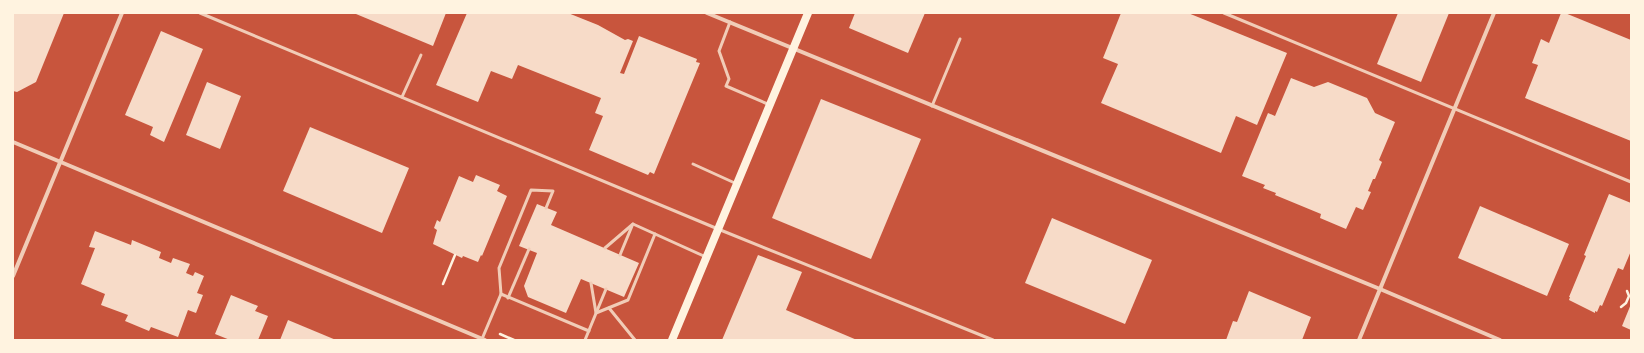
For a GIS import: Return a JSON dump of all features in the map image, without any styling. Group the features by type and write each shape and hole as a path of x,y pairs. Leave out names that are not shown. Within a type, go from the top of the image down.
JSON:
{"main road":[{"path":"672,340 808,13"}],"street":[{"path":"13,276 122,13"},
{"path":"708,13 1380,289 1500,340"},
{"path":"1359,340 1494,13"},
{"path":"13,142 484,339"}],"lane":[{"path":"200,13 718,229 992,340"},
{"path":"1224,13 1631,182"},
{"path":"730,22 718,51 729,79 726,86 770,105"},
{"path":"932,106 960,39"},
{"path":"402,97 421,55"},
{"path":"693,164 737,184"},
{"path":"484,339 501,294 499,268 531,190 554,191 546,208"},
{"path":"633,224 707,257"},
{"path":"605,248 633,224"},
{"path":"620,255 633,224"},
{"path":"596,313 628,300 655,234"},
{"path":"508,298 529,250"},
{"path":"591,283 596,313"},
{"path":"585,340 606,289"},
{"path":"501,294 589,331"},
{"path":"609,308 635,340"}],"path":[{"path":"443,284 455,255"},
{"path":"1621,307 1626,303 1629,296 1627,291"}],"building":[{"path":"13,13 64,13 36,82 17,92 13,91"},
{"path":"446,13 433,46 356,14"},
{"path":"467,13 568,13 598,25 625,40 628,39 633,41 620,73 624,74 639,36 697,59 696,62 700,63 654,174 650,172 648,175 589,150 603,116 595,113 601,98 518,65 512,79 491,71 478,102 436,85"},
{"path":"855,13 925,13 908,53 849,28"},
{"path":"1121,13 1188,13 1287,53 1257,125 1236,116 1221,153 1101,103 1118,64 1103,58"},
{"path":"1398,13 1449,13 1421,82 1377,64"},
{"path":"1561,13 1565,13 1631,40 1631,141 1525,98 1538,65 1532,63 1541,39 1549,43"},
{"path":"161,31 203,49 164,142 150,135 153,127 125,115"},
{"path":"1291,78 1314,87 1328,82 1367,98 1375,113 1395,122 1379,160 1382,162 1368,191 1371,192 1363,210 1356,207 1346,229 1320,218 1321,214 1275,195 1276,193 1263,188 1265,185 1242,176 1268,113 1275,116"},
{"path":"207,82 241,96 220,149 186,135"},
{"path":"821,99 921,139 871,259 772,218"},
{"path":"310,127 409,168 382,233 283,191"},
{"path":"476,175 500,185 497,191 507,196 482,256 481,255 478,262 463,256 462,258 433,244 437,230 434,228 437,220 440,222 459,176 473,182"},
{"path":"1609,194 1631,203 1631,251 1623,270 1618,268 1602,306 1600,305 1595,313 1569,300 1569,297 1586,256 1584,255"},
{"path":"537,204 557,212 551,225 639,263 624,297 581,279 566,313 528,297 524,286 537,253 519,246"},
{"path":"1480,206 1569,244 1547,296 1458,258"},
{"path":"1052,218 1152,260 1125,324 1025,283"},
{"path":"95,231 131,245 132,240 161,252 159,258 171,263 173,258 190,264 186,273 193,276 195,272 204,276 197,293 203,295 196,313 188,310 178,337 151,327 149,331 125,321 128,315 101,305 105,294 81,284 95,248 89,247"},
{"path":"758,255 802,272 786,310 857,340 722,340"},
{"path":"1249,291 1311,317 1302,340 1226,340 1233,321 1237,322"},
{"path":"231,295 258,306 255,311 268,316 258,340 230,340 215,334"},
{"path":"1631,304 1631,330 1622,326"},
{"path":"288,320 336,340 280,340"}]}
